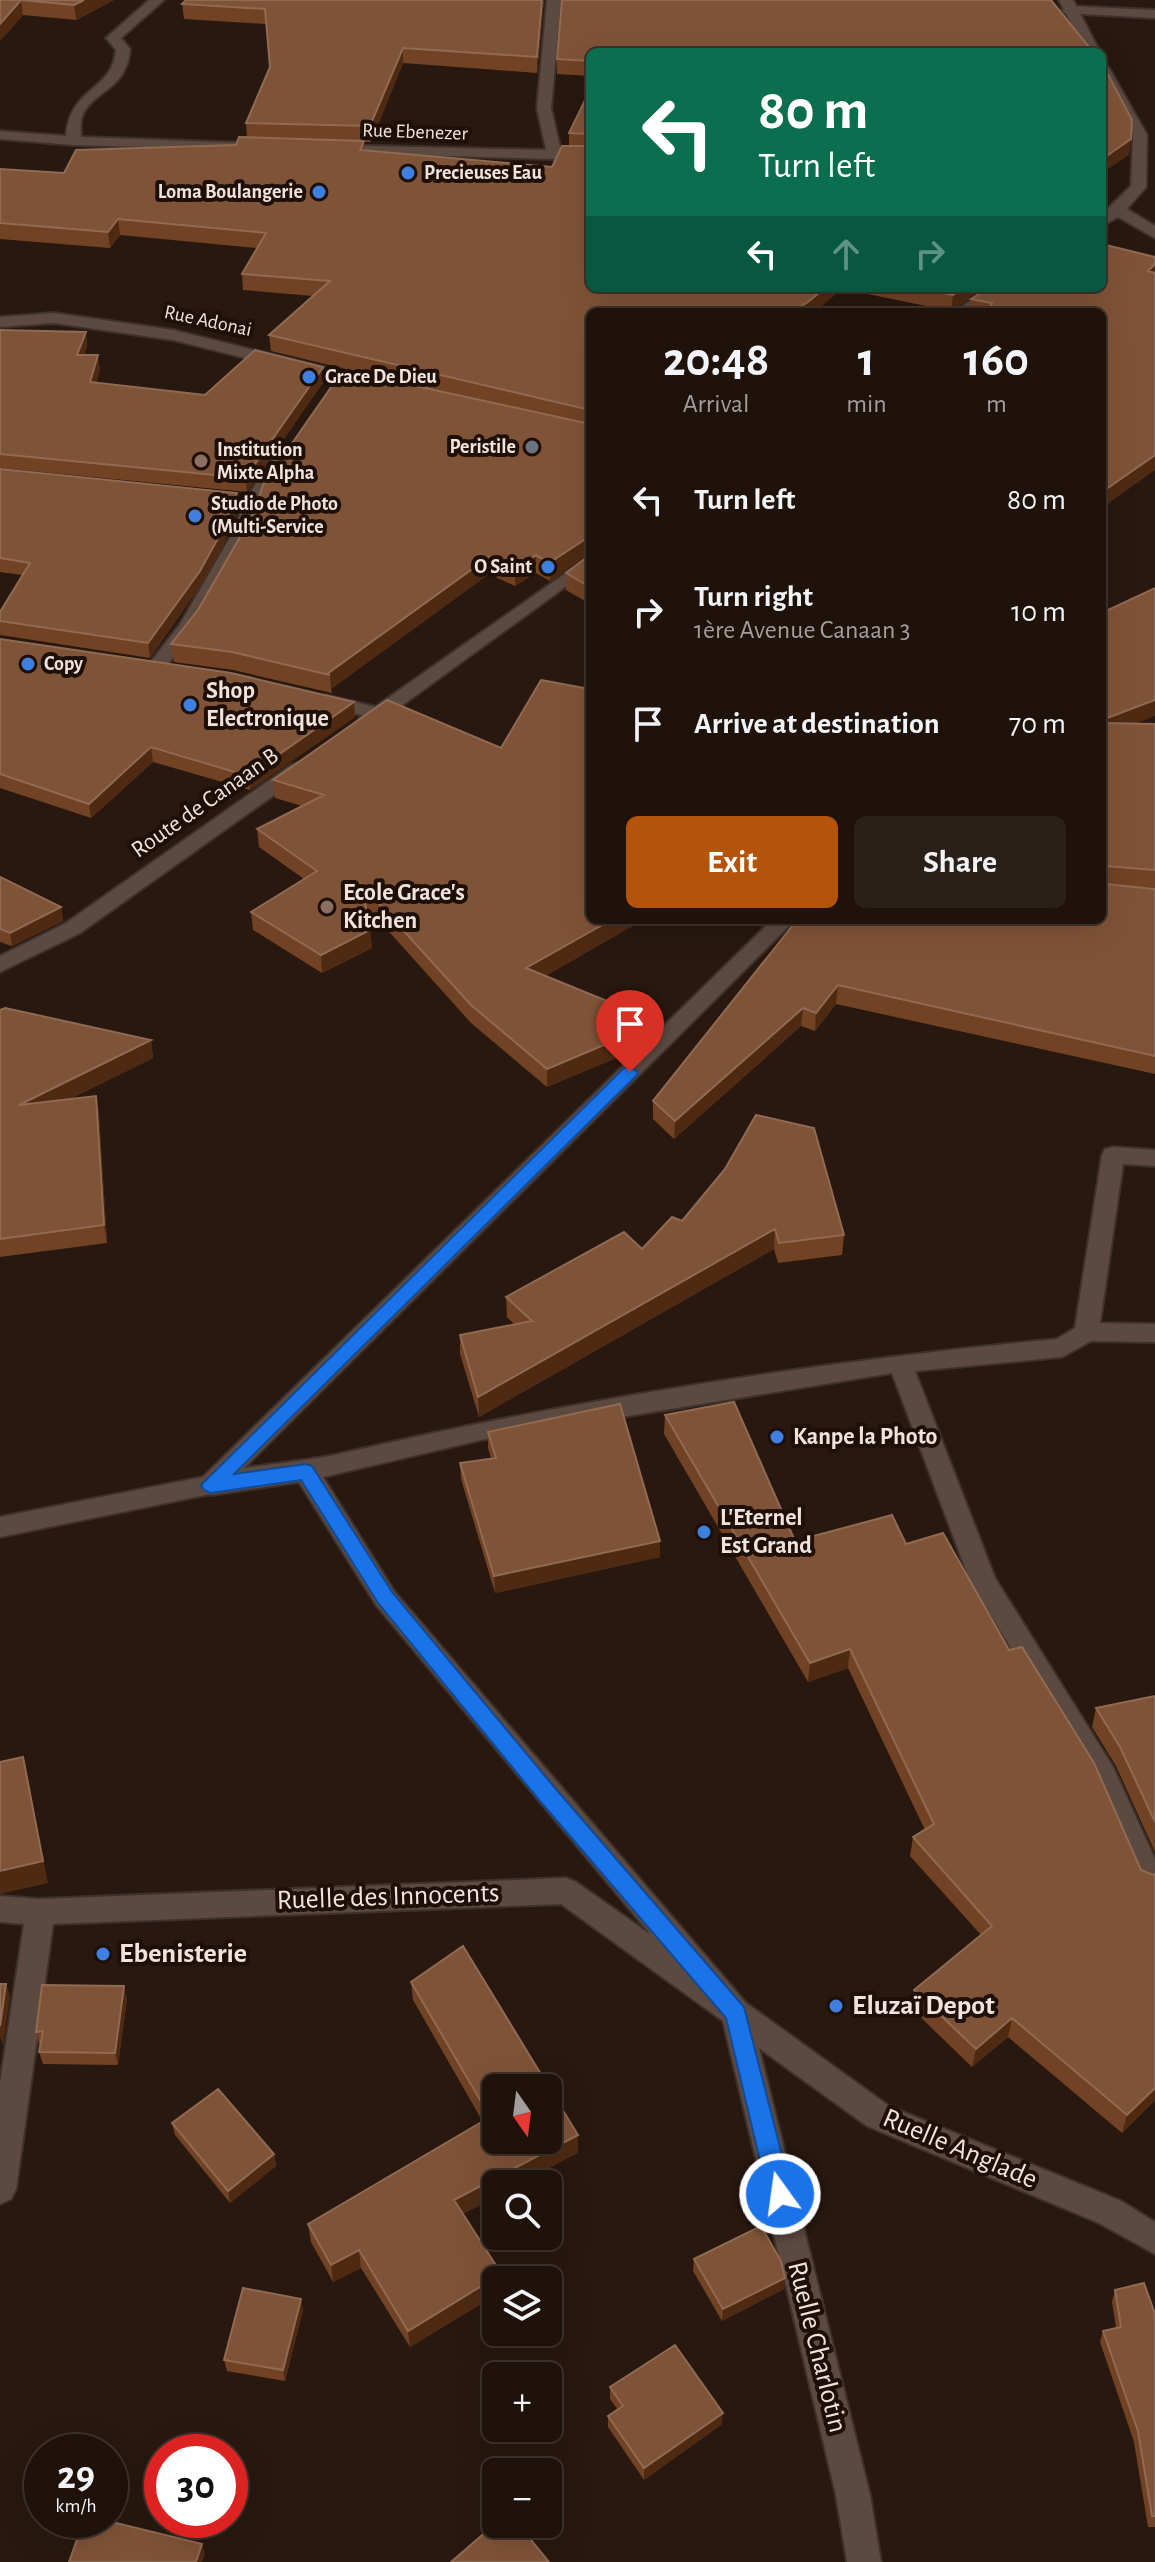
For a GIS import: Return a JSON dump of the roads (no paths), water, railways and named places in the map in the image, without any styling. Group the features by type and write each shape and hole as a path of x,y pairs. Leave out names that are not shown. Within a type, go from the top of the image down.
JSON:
{"street":[{"path":"73,141 75,117 88,98 107,86 122,61 123,49 113,38 157,0"},
{"path":"554,0 544,108 555,156"},
{"path":"1068,5 1155,14"},
{"path":"1068,5 1091,48"},
{"path":"1106,75 1140,135 1138,187 1110,208 1155,233"},
{"path":"0,135 73,141 261,147"},
{"name":"Rue Ebenezer","path":"323,149 586,156"},
{"path":"968,308 994,292"},
{"name":"Rue Adonai","path":"0,322 54,318 173,335 334,384 383,387"},
{"path":"155,668 188,626 245,527 245,500 296,439"},
{"path":"353,731 586,564"},
{"path":"306,696 378,713"},
{"name":"Route de Canaan B","path":"0,965 73,928 315,758"},
{"path":"211,1485 780,924"},
{"path":"1087,1332 1113,1155 1155,1158"},
{"path":"0,1527 211,1485 306,1471 481,1430 900,1363 1062,1348 1087,1332 1155,1333"},
{"path":"900,1363 983,1581 1103,1775 1149,1878"},
{"name":"Ruelle Charlotin","path":"306,1471 385,1598 736,2014 853,2495 864,2562"},
{"name":"Ruelle des Innocents","path":"0,1909 40,1912 566,1891 736,2014"},
{"path":"0,2189 40,1912"},
{"name":"Ruelle Anglade","path":"736,2014 878,2116 1110,2212 1155,2239"}],"place":[{"name":"Precieuses Eau","path":"408,173"},
{"name":"Loma Boulangerie","path":"319,192"},
{"name":"Grace De Dieu","path":"309,377"},
{"name":"Peristile","path":"532,447"},
{"name":"Institution Mixte Alpha","path":"201,461"},
{"name":"Studio de Photo (Multi-Service","path":"195,516"},
{"name":"O Saint","path":"548,567"},
{"name":"Copy","path":"28,664"},
{"name":"Shop Electronique","path":"190,705"},
{"name":"Ecole Grace's Kitchen","path":"327,907"},
{"name":"Kanpe la Photo","path":"777,1437"},
{"name":"L'Eternel Est Grand","path":"704,1532"},
{"name":"Ebenisterie","path":"103,1954"},
{"name":"Eluzaï Depot","path":"836,2006"}]}
